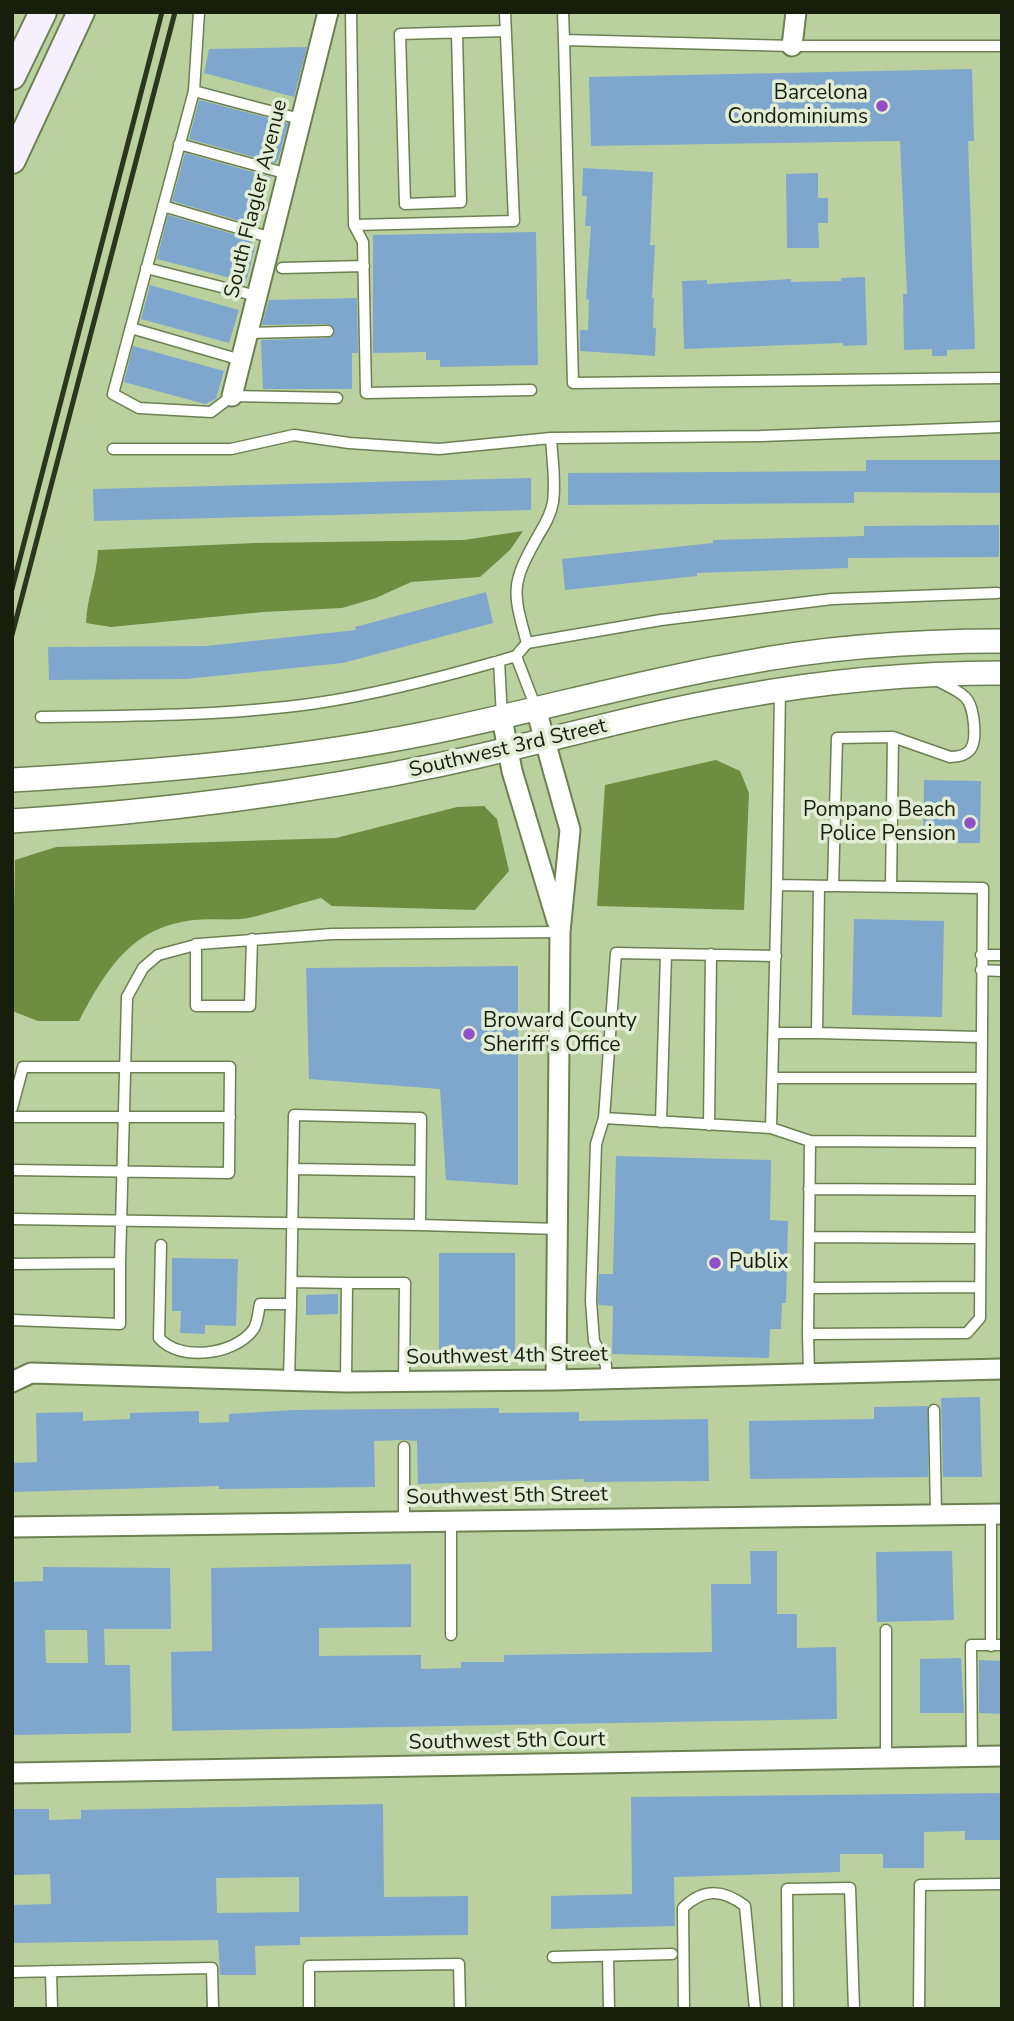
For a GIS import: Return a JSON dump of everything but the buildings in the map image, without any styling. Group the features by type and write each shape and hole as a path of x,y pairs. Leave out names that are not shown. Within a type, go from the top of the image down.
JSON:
{"main road":[{"path":"12,76 43,12"},
{"path":"12,160 80,12"}],"street":[{"name":"South Flagler Avenue","path":"232,396 328,12"},
{"path":"792,46 796,12"},
{"name":"Southwest 3rd Street","path":"12,780 182,769 286,757 502,718 682,674 828,649 1002,641"},
{"name":"Southwest 3rd Street","path":"12,821 131,812 378,778 545,742 684,708 832,682 1002,673"},
{"path":"536,709 570,830 560,932 556,1380"},
{"path":"502,718 507,750 560,932"},
{"name":"Southwest 4th Street","path":"13,1379 31,1373 404,1382 1002,1369"},
{"name":"Southwest 5th Street","path":"12,1527 996,1514"},
{"name":"Southwest 5th Court","path":"12,1773 1002,1756"}],"lane":[{"path":"199,12 194,91 113,394 138,408 211,412 232,396 337,398"},
{"path":"351,12 354,225 363,242 366,393 531,390"},
{"path":"354,225 514,221 505,12"},
{"path":"563,12 573,383 1002,378"},
{"path":"457,33 461,202 405,204 400,34 505,31"},
{"path":"564,40 792,46 1002,46"},
{"path":"194,91 300,119"},
{"path":"179,144 288,174"},
{"path":"163,206 272,238"},
{"path":"282,268 364,266"},
{"path":"146,268 257,296"},
{"path":"131,328 241,360"},
{"path":"248,333 328,331"},
{"path":"113,449 231,449 294,435 349,443 439,449 551,438 761,436 1002,427"},
{"path":"527,643 516,604 516,583 518,572 548,518 553,503 551,438"},
{"path":"41,717 239,712 316,704 499,661 516,656 527,643 662,620 832,599 997,593"},
{"path":"516,656 536,709"},
{"path":"499,661 502,718"},
{"path":"833,886 837,738 893,737 950,757 960,757 973,745 972,713 966,697 928,675"},
{"path":"771,1128 780,690"},
{"path":"891,887 893,737"},
{"path":"777,885 983,888 979,1142 980,1318 967,1334 808,1334"},
{"path":"817,1033 819,886"},
{"path":"12,1320 120,1324 127,997 143,968 158,955 196,944 332,934 560,932"},
{"path":"196,944 195,1006 250,1006 252,939"},
{"path":"606,1379 606,1365 594,1341 591,1301 596,1144 604,1118 616,953 775,956"},
{"path":"661,1122 666,954"},
{"path":"709,1125 711,954"},
{"path":"981,955 1002,955"},
{"path":"981,970 1002,971"},
{"path":"774,1033 980,1037"},
{"path":"12,1108 23,1067 230,1067 229,1172 12,1170"},
{"path":"773,1078 980,1079"},
{"path":"289,1380 294,1115 421,1118 420,1225"},
{"path":"12,1117 230,1118"},
{"path":"604,1118 771,1128 810,1141 979,1142"},
{"path":"809,1374 810,1141"},
{"path":"293,1169 420,1171"},
{"path":"809,1189 979,1190"},
{"path":"12,1219 558,1228"},
{"path":"809,1237 979,1238"},
{"path":"161,1245 159,1338 165,1346 178,1350 221,1350 234,1345 255,1327 260,1304 291,1304"},
{"path":"12,1264 120,1263"},
{"path":"292,1282 405,1283 404,1382"},
{"path":"346,1382 347,1283"},
{"path":"808,1288 980,1287"},
{"path":"934,1410 936,1514"},
{"path":"404,1447 404,1522"},
{"path":"972,1757 971,1645 997,1646 996,1514"},
{"path":"451,1521 452,1635"},
{"path":"886,1630 886,1758"},
{"path":"919,2009 920,1885 1002,1884"},
{"path":"788,2009 787,1889 850,1888 854,2009"},
{"path":"684,2009 683,1908 694,1897 707,1892 729,1894 745,1906 755,2009"},
{"path":"553,1956 672,1954"},
{"path":"608,1956 609,2009"},
{"path":"309,2009 309,1966 459,1964 460,2009"},
{"path":"12,1972 212,1968 213,2009"},
{"path":"51,1971 52,2009"}],"shaded area":[{"path":"523,531 510,550 480,577 411,582 376,598 342,608 263,612 111,627 86,623 98,550 255,543 464,540"},
{"path":"716,760 740,771 749,793 744,910 597,906 605,785"},
{"path":"484,806 497,819 509,871 475,910 332,906 321,898 248,918 194,920 172,924 153,932 123,954 111,968 79,1021 38,1021 12,1011 15,860 56,847 336,838 457,807"}],"railway":[{"path":"12,589 162,12"},
{"path":"12,635 175,12"}],"place":[{"name":"Barcelona Condominiums","path":"882,106"},
{"name":"Pompano Beach Police Pension","path":"970,823"},
{"name":"Broward County Sheriff's Office","path":"469,1034"},
{"name":"Publix","path":"715,1263"}]}
